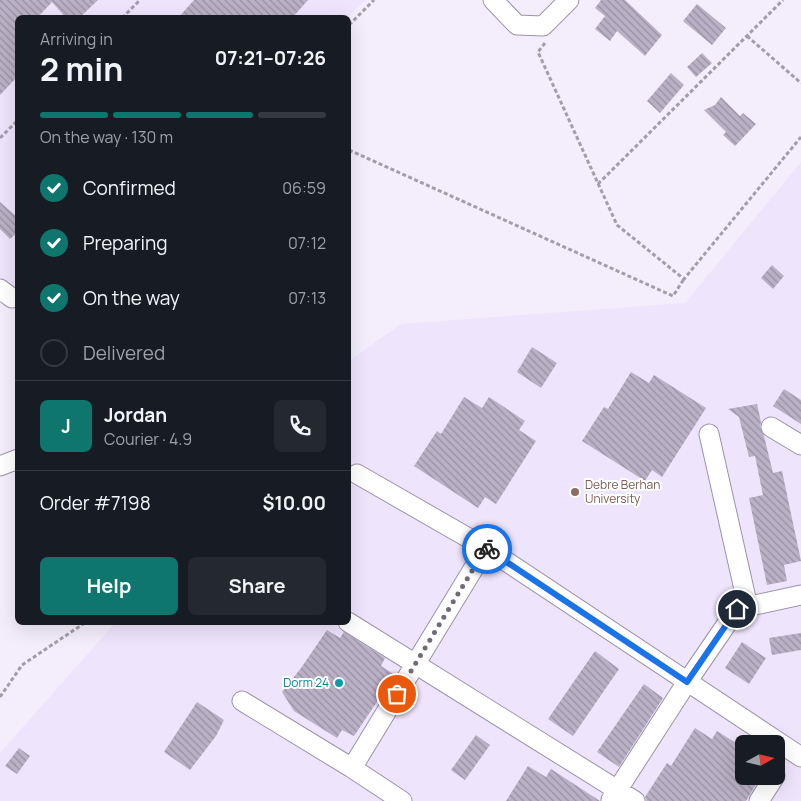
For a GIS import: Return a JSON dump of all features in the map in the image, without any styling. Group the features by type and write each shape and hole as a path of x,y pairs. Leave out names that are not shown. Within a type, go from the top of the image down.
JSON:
{"street":[{"path":"493,0 517,25 544,26 568,0"},
{"path":"770,427 801,445"},
{"path":"709,434 748,607"},
{"path":"0,466 15,460"},
{"path":"357,474 486,548 797,754 785,767"},
{"path":"352,768 486,548"},
{"path":"614,796 687,682 737,609 801,595"},
{"path":"351,624 614,796 635,801"},
{"path":"242,701 402,801"},
{"path":"758,801 770,785"}],"path":[{"path":"125,15 140,0"},
{"path":"351,23 374,0"},
{"path":"598,184 783,0"},
{"path":"747,36 801,83"},
{"path":"538,52 617,225 684,279"},
{"path":"0,138 15,123"},
{"path":"351,151 673,296 684,279 801,138"},
{"path":"0,697 22,665 82,625"}],"shaded area":[{"path":"0,0 366,0 349,15 15,15 15,296 0,282"},
{"name":"Debre Berhan University","path":"801,162 801,801 0,801 0,753 113,625 351,625 351,360 401,324 685,303"}],"building":[{"path":"0,0 98,0 82,15 63,15 52,2 40,15 15,15 15,79 0,95"},
{"path":"194,0 308,0 295,15 181,15"},
{"path":"601,0 625,0 662,35 645,56 617,31 610,41 595,29 605,16 595,8"},
{"path":"697,4 726,28 712,45 683,21"},
{"path":"702,53 712,63 696,77 687,67"},
{"path":"671,73 684,85 660,113 647,101"},
{"path":"721,97 740,116 743,113 756,124 735,146 723,135 726,132 704,110 715,105"},
{"path":"0,202 15,215 15,235 10,239 0,229"},
{"path":"772,265 784,276 773,289 761,278"},
{"path":"532,347 557,363 541,388 517,372"},
{"path":"631,372 649,383 654,375 706,408 662,477 652,470 645,481 582,441 604,407 608,409"},
{"path":"784,389 801,400 801,424 773,406"},
{"path":"464,397 482,408 489,397 525,421 519,430 536,441 496,504 485,497 478,508 414,466 437,431 441,434"},
{"path":"757,404 761,422 760,427 773,473 782,471 801,561 784,565 787,581 767,585 749,498 763,495 755,456 749,457 739,417 728,409"},
{"name":"Dorm 24","path":"327,630 340,638 344,632 385,658 381,666 395,675 354,736 342,730 337,738 294,711 282,692"},
{"path":"801,633 801,650 772,655 769,638"},
{"path":"742,642 766,658 749,684 725,668"},
{"path":"595,651 619,669 573,736 548,719"},
{"path":"644,684 663,698 619,767 597,752"},
{"path":"197,702 224,720 216,736 190,770 164,752"},
{"path":"695,728 712,739 717,731 735,742 735,785 756,785 746,801 646,801 645,797 667,763 671,766"},
{"path":"476,735 490,745 465,780 451,770"},
{"path":"19,748 30,756 17,774 5,766"},
{"path":"528,766 546,777 551,769 600,801 506,801"}],"way so far":[{"path":"397,694 487,549"}],"place":[{"name":"Debre Berhan University","path":"575,492"},
{"name":"Dorm 24","path":"339,683"}],"route":[{"path":"487,549 687,682 737,609"}]}
